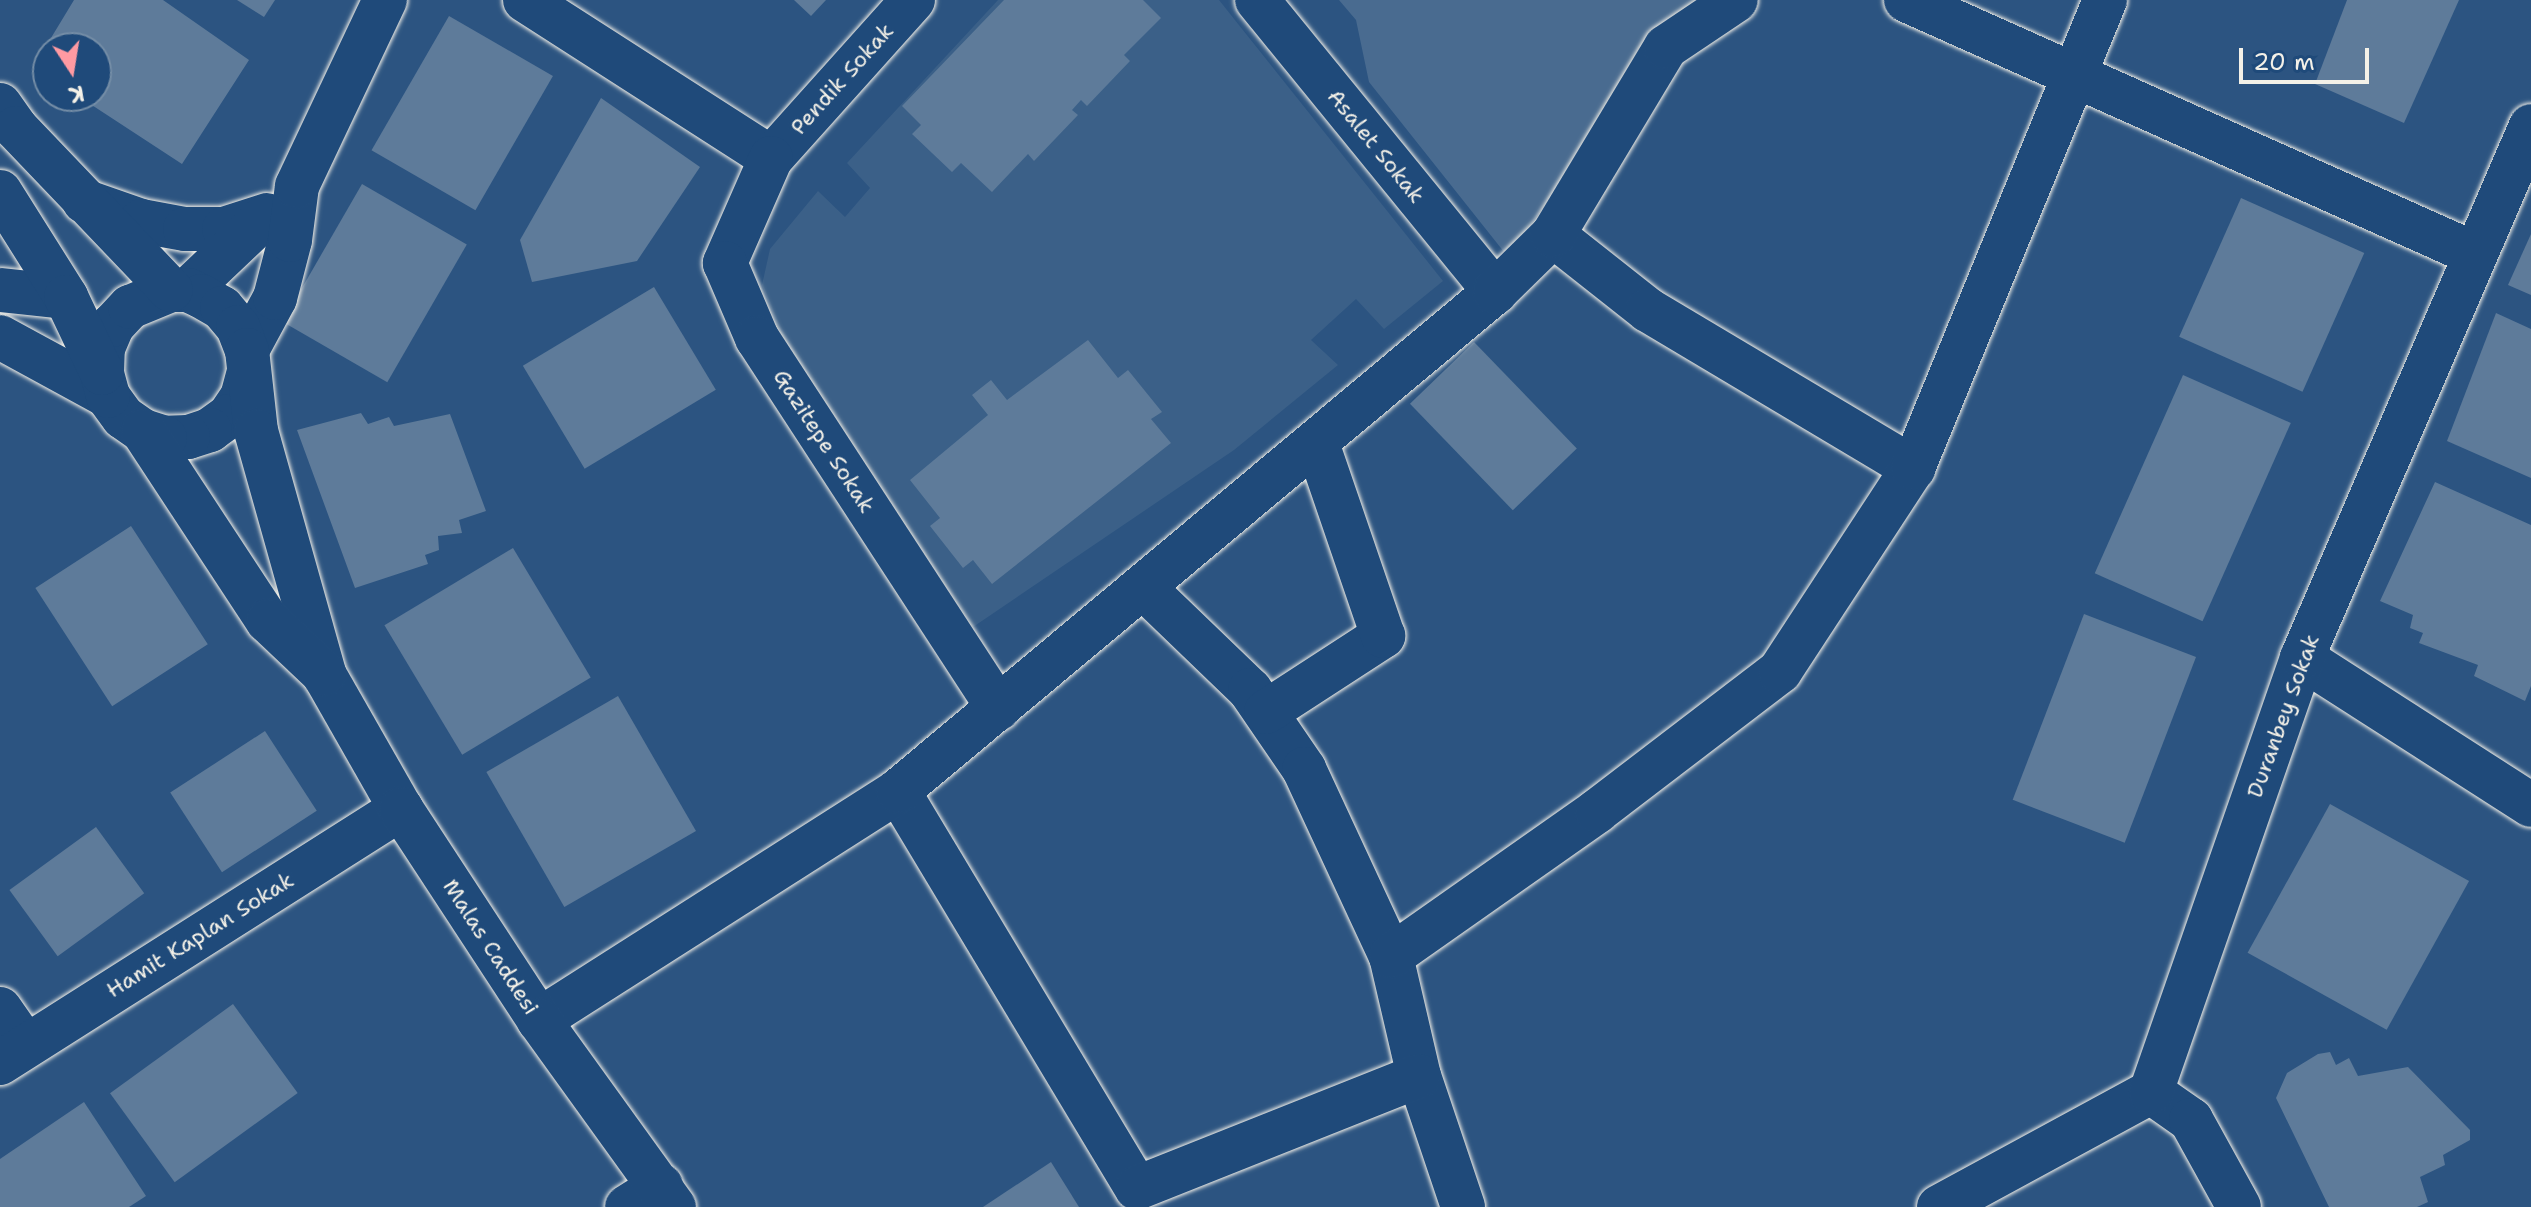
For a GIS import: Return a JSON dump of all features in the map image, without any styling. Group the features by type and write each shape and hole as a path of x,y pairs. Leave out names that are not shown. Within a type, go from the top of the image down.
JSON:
{"street":[{"path":"105,385 103,348 113,325 130,307 180,290 282,200 385,0"},
{"path":"525,0 771,158"},
{"name":"Pendik Sokak","path":"771,158 913,0"},
{"name":"Asalet Sokak","path":"1257,0 1495,292"},
{"path":"539,1020 898,791 1145,589 1495,292 1553,235 1666,47 1736,0"},
{"path":"1906,0 2475,254"},
{"path":"1391,956 1597,811 1780,671 1913,468 2105,0"},
{"path":"0,105 16,128 84,201 180,290 222,308 238,327 248,362 256,431 301,601 325,676"},
{"name":"Duranbey Sokak","path":"2151,1092 2302,658 2531,126"},
{"name":"Gazitepe Sokak","path":"771,158 725,263 757,338 998,708"},
{"path":"0,192 66,297 105,385 123,417 143,431 165,438 188,437 210,430 229,416 242,397 248,362 275,298 290,240 282,200"},
{"path":"84,201 141,221 185,229 224,229 282,200"},
{"path":"1553,235 1648,310 1913,468"},
{"path":"0,290 66,297"},
{"path":"0,337 105,385"},
{"path":"143,431 268,621 325,676"},
{"path":"1266,712 1383,636 1317,443"},
{"path":"1145,589 1250,690 1304,769 1391,956 1419,1076 1463,1207"},
{"path":"2302,658 2531,805"},
{"name":"Malas Caddesi","path":"325,676 401,809 654,1200"},
{"path":"898,791 1137,1188 1419,1076"},
{"name":"Hamit Kaplan Sokak","path":"13,1054 401,809"},
{"path":"0,1009 13,1054"},
{"path":"1939,1207 2151,1092 2191,1120 2239,1207"}],"shaded area":[{"path":"998,0 1219,0 1443,281 1384,329 1356,299 1311,340 1338,365 1234,450 973,627 786,346 762,285 770,249 818,191 845,217 870,188 847,163"},
{"path":"1339,0 1705,0 1638,49 1605,119 1508,257 1369,82 1356,20"}],"building":[{"path":"74,0 163,0 249,60 182,164 102,112 112,112 112,32 55,32"},
{"path":"237,0 275,0 264,17"},
{"path":"794,0 826,0 811,16"},
{"path":"1004,0 1143,0 1161,18 1124,55 1130,61 1087,106 1081,100 1072,110 1078,115 1034,161 1028,154 992,192 961,163 952,172 912,134 921,125 902,106"},
{"path":"2347,0 2459,0 2404,123 2315,84"},
{"path":"449,16 553,76 475,210 372,150"},
{"path":"601,98 700,167 637,261 532,282 520,240"},
{"path":"362,184 467,244 387,382 282,322"},
{"path":"2241,198 2364,253 2303,392 2179,337"},
{"path":"2531,234 2531,295 2508,285"},
{"path":"654,287 716,390 585,469 523,366"},
{"path":"2496,313 2531,329 2531,478 2447,441"},
{"path":"1088,340 1118,378 1128,370 1162,412 1151,419 1171,443 992,584 973,560 963,568 930,526 940,518 910,480 988,415 972,395 991,380 1007,400"},
{"path":"1474,342 1577,448 1513,510 1410,404"},
{"path":"2183,375 2291,423 2203,621 2095,573"},
{"path":"361,413 368,424 389,417 394,426 450,414 486,511 459,520 462,533 438,536 439,550 425,555 428,564 355,588 297,430"},
{"path":"2435,482 2531,525 2531,686 2525,701 2474,676 2478,665 2419,643 2423,633 2410,628 2413,615 2380,601"},
{"path":"131,526 208,644 112,706 35,588"},
{"path":"513,548 591,677 462,755 384,625"},
{"path":"2084,614 2196,657 2125,843 2013,800"},
{"path":"618,696 696,831 564,907 486,772"},
{"path":"265,731 317,811 222,872 170,793"},
{"path":"2330,804 2469,881 2387,1030 2248,953"},
{"path":"96,827 144,893 58,956 9,890"},
{"path":"233,1004 298,1093 175,1182 110,1093"},
{"path":"2330,1052 2336,1065 2349,1058 2358,1076 2408,1067 2470,1130 2470,1140 2443,1155 2445,1165 2420,1177 2428,1202 2417,1207 2329,1207 2276,1098 2287,1073 2318,1054"},
{"path":"84,1102 146,1196 129,1207 0,1207 0,1159"},
{"path":"1051,1162 1079,1207 983,1207"}]}
